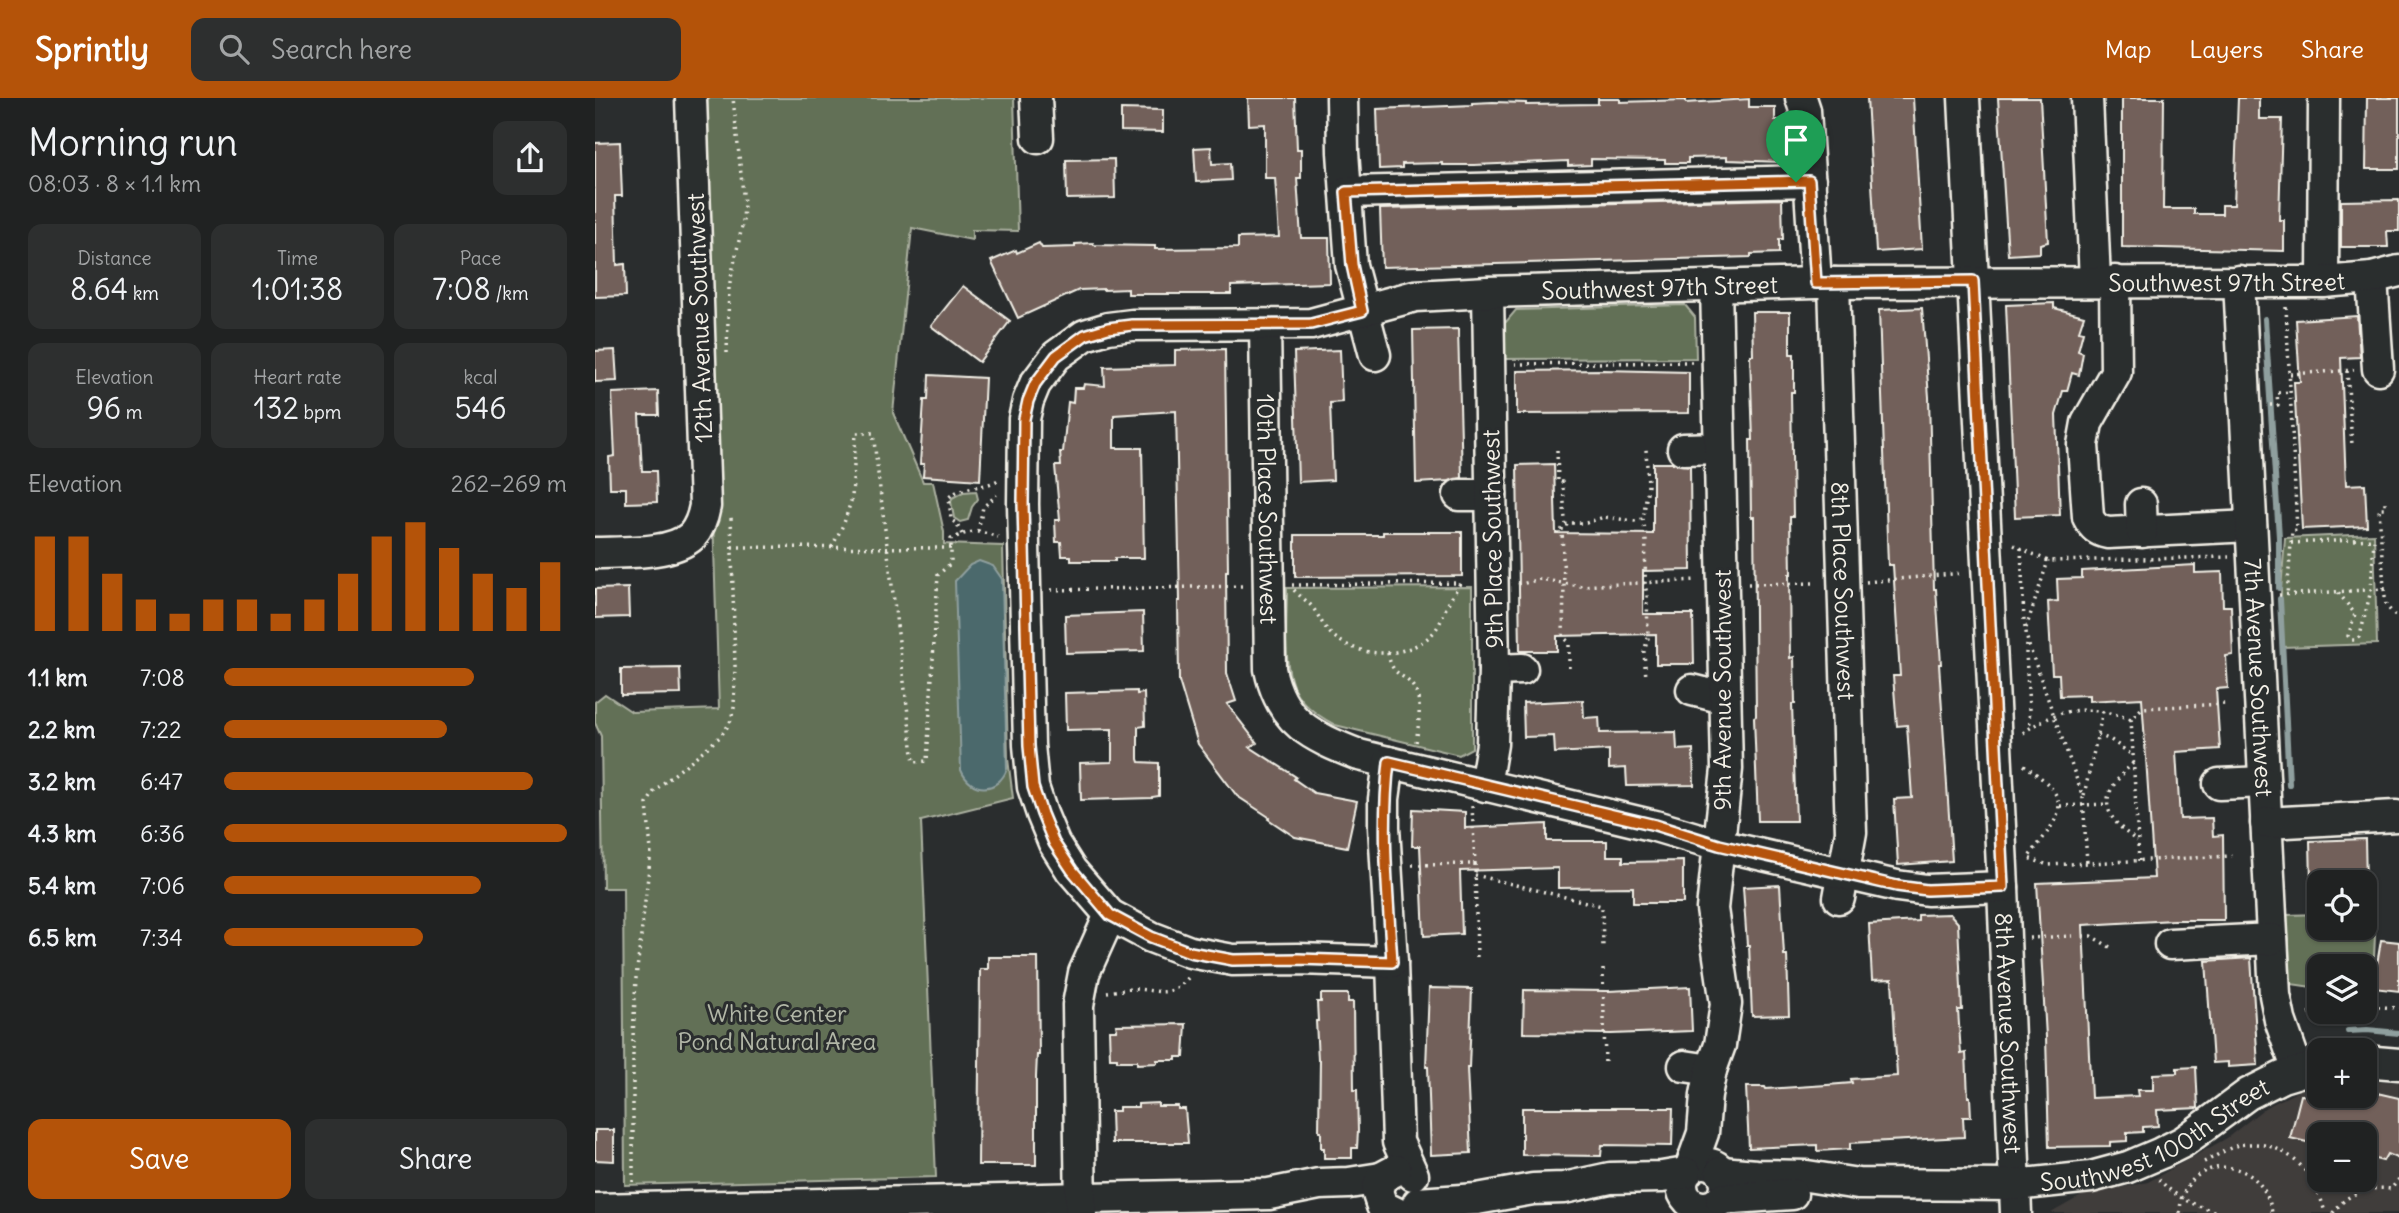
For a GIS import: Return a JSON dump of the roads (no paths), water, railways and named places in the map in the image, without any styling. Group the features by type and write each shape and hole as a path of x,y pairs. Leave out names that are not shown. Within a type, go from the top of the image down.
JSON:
{"street":[{"name":"12th Avenue Southwest","path":"595,553 670,547 693,535 701,522 705,506 691,98"},
{"path":"1036,98 1038,138"},
{"path":"1342,98 1352,265 1375,355"},
{"name":"8th Place Southwest","path":"1801,98 1805,110 1809,181 1825,283 1851,832 1841,886"},
{"name":"8th Avenue Southwest","path":"1964,98 2016,1199"},
{"path":"2087,98 2116,372 2087,423 2083,445 2088,517 2096,529 2102,532 2141,518 2198,515 2251,526"},
{"path":"2323,282 2324,98"},
{"path":"1346,192 1809,181"},
{"path":"2378,369 2386,275"},
{"name":"Southwest 97th Street","path":"1110,915 1072,870 1054,843 1033,787 1032,773 1023,504 1024,419 1035,384 1056,356 1085,335 1132,325 1311,324 1415,296 1488,292 1973,281 2323,282 2386,275"},
{"name":"7th Avenue Southwest","path":"2239,281 2275,995 2280,1020 2307,1066"},
{"name":"9th Avenue Southwest","path":"1705,1191 1703,1133 1706,1095 1697,1068 1720,1045 1726,1004 1712,909 1727,769 1716,285"},
{"name":"9th Place Southwest","path":"1479,791 1508,670 1491,495 1502,451 1488,292"},
{"name":"10th Place Southwest","path":"1265,325 1278,496 1270,668 1275,692 1287,712 1306,730 1327,742 1359,755 1402,755"},
{"path":"1683,449 1719,448"},
{"path":"1459,495 1491,495"},
{"path":"1692,690 1724,698"},
{"path":"1400,1199 1384,799 1402,755 1479,791 1655,825 1841,886 1897,886 1927,890 2003,887"},
{"path":"2219,784 2264,782"},
{"path":"2266,823 2396,816"},
{"path":"1081,1206 1078,1005 1084,973 1110,915 1151,937 1190,952 1233,960 1392,962"},
{"path":"2170,944 2272,939"},
{"path":"2377,1062 2399,1063"},
{"name":"Southwest 100th Street","path":"595,1209 1081,1206 1269,1194 1321,1201 1477,1199 1533,1189 1564,1188 1610,1196 1705,1191 1756,1175 1807,1176 1858,1184 2016,1199 2128,1167 2183,1142 2248,1094 2307,1070"}],"water":[{"path":"979,561 993,566 1002,579 1007,769 997,783 984,788 971,783 961,770 955,581 970,565"}],"waterway":[{"path":"2265,319 2279,537 2279,588"},
{"path":"2280,599 2289,784"},
{"path":"2348,1031 2399,1033"}],"park label":[{"name":"White Center Pond Natural Area","path":"777,1027"}]}
